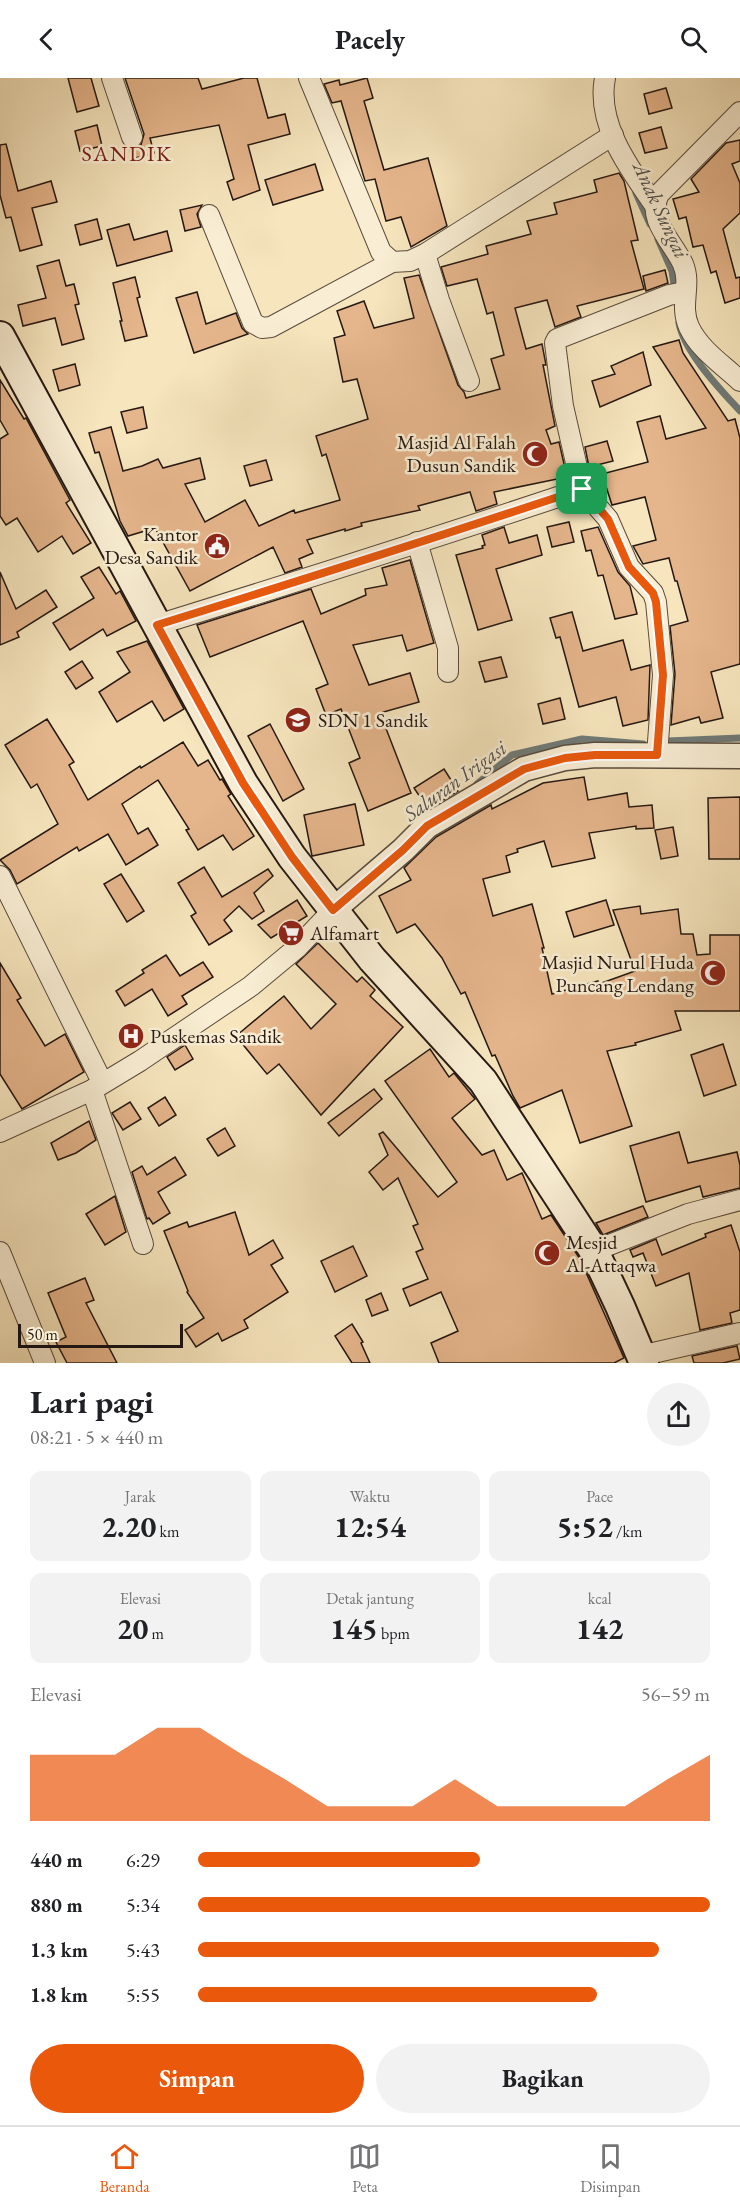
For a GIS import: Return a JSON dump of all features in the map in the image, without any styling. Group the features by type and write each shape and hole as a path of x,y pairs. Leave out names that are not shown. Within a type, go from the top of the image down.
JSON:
{"main road":[{"path":"0,336 243,783 292,857 372,959 483,1081 594,1251 642,1359"}],"street":[{"path":"112,78 132,137"},
{"path":"309,78 381,252 392,262"},
{"path":"605,78 603,94 611,137 654,204 662,230 684,266 687,278 677,294 557,339 555,343 563,406 582,489 608,519 629,567 653,593 656,602 663,675 659,744"},
{"path":"654,204 659,194 740,112"},
{"path":"209,215 253,323 262,328 272,327 392,262 410,261 425,254 611,137"},
{"path":"425,254 439,300 469,381"},
{"path":"677,294 690,327 701,346 740,381"},
{"path":"157,625 373,558 582,489"},
{"path":"417,542 448,648 448,672"},
{"path":"0,1132 97,1086 251,986 298,947 333,910 403,850 427,826 524,769 565,758 659,744 740,756"},
{"path":"0,876 97,1086 142,1244"},
{"path":"594,1251 688,1214 740,1200"},
{"path":"0,1252 45,1363"},
{"path":"642,1359 740,1333"}],"building":[{"path":"68,78 91,78 99,106 77,112"},
{"path":"125,78 198,78 202,89 244,78 257,78 268,118 285,114 290,134 248,145 260,190 233,200 227,182 234,179 219,125 150,138 154,153 132,159 130,149 141,145 144,134"},
{"path":"367,78 373,98 364,101 384,170 428,158 447,226 411,247 401,217 386,221 375,179 365,181 341,101 332,103 324,84 339,80 340,85"},
{"path":"666,88 672,108 649,114 644,94"},
{"path":"97,125 102,146 80,151 75,131"},
{"path":"661,127 667,148 645,153 639,133"},
{"path":"740,140 740,161 732,164 740,183 740,213 723,229 736,278 740,277 740,298 725,303 716,271 711,273 703,245 693,247 686,217 679,219 673,199 699,192 691,179 726,143"},
{"path":"6,144 18,191 51,181 57,202 32,208 42,245 20,251 11,217 6,218 0,195 0,145"},
{"path":"315,164 323,190 273,205 265,180"},
{"path":"619,173 624,181 638,240 631,241 644,289 577,306 581,317 555,327 547,300 515,308 526,349 542,344 546,365 543,365 555,426 546,430 551,444 559,442 567,477 494,492 497,504 476,511 470,492 418,506 420,510 361,523 362,526 307,540 313,553 299,559 302,567 285,573 273,547 190,591 155,528 128,536 120,521 99,452 95,453 89,433 111,427 123,471 158,459 163,468 200,458 205,479 185,484 205,522 245,500 259,526 294,510 295,513 340,500 326,454 322,456 316,436 368,419 357,379 343,382 334,338 345,335 337,311 364,301 374,328 414,318 404,278 419,275 458,385 466,398 500,389 491,359 504,355 493,312 487,314 477,279 447,286 441,267 488,254 486,246 531,234 527,221 557,214 554,203 597,192 594,180"},
{"path":"202,205 197,214 201,227 185,231 180,210"},
{"path":"97,219 102,239 80,245 75,225"},
{"path":"129,224 134,240 167,231 172,251 117,266 107,230"},
{"path":"59,260 66,286 74,284 79,304 75,305 84,339 62,345 55,318 23,326 18,305 46,298 37,266"},
{"path":"665,270 668,283 646,291 643,276"},
{"path":"135,277 140,297 137,298 147,336 125,341 113,283"},
{"path":"197,292 206,324 236,313 242,328 248,334 194,353 176,298"},
{"path":"679,340 683,353 728,421 735,419 740,438 740,664 711,672 723,718 701,723 699,717 671,725 675,674 670,626 688,621 669,558 643,564 633,546 656,540 645,497 612,505 602,474 648,462 637,422 660,416 666,439 706,428 653,347"},
{"path":"643,352 651,385 600,407 592,381 615,374 611,366"},
{"path":"75,364 80,385 59,391 53,370"},
{"path":"0,380 24,419 26,418 70,500 66,503 91,543 73,554 62,536 38,552 17,518 6,525 0,516 0,439 8,434 0,420"},
{"path":"143,407 147,428 127,433 121,412"},
{"path":"607,441 613,461 589,467 585,447"},
{"path":"266,460 272,480 250,486 244,466"},
{"path":"569,522 574,542 552,547 547,527"},
{"path":"504,527 509,543 537,535 542,555 496,569 512,620 478,630 456,555 483,548 482,546 485,545 482,535"},
{"path":"598,527 618,572 630,586 637,614 615,619 603,575 598,576 591,550 586,551 581,531"},
{"path":"410,560 434,643 407,651 402,635 353,645 369,685 410,673 419,702 380,713 411,793 368,811 349,763 360,758 341,709 326,715 316,689 328,684 303,621 210,657 197,625 311,589 321,614 366,595 365,589 387,585 382,568"},
{"path":"99,567 116,594 120,591 136,621 107,636 103,629 70,650 53,623 94,598 81,577"},
{"path":"0,572 16,609 46,590 57,607 17,632 19,637 0,645"},
{"path":"572,612 583,651 623,640 631,670 650,665 648,720 623,726 616,697 579,707 560,637 556,638 550,618"},
{"path":"147,641 184,709 164,721 152,701 117,722 99,692 130,672 117,652"},
{"path":"501,657 507,677 485,682 479,662"},
{"path":"82,661 93,678 76,689 65,672"},
{"path":"560,698 565,719 543,724 538,704"},
{"path":"47,719 74,762 69,765 88,800 140,766 141,768 183,742 198,766 208,760 220,780 222,779 231,794 228,796 254,836 233,850 223,835 198,850 186,830 189,829 158,780 122,804 138,834 148,828 158,845 126,865 108,834 79,851 77,847 17,884 10,870 0,860 58,824 37,784 31,788 5,745"},
{"path":"270,724 304,789 283,801 248,736"},
{"path":"444,769 458,791 428,809 414,788"},
{"path":"584,777 588,800 627,793 629,807 652,805 654,828 636,829 636,826 589,833 595,858 552,867 544,841 517,849 518,852 506,856 510,872 483,879 493,916 532,904 544,948 542,948 552,994 598,981 599,984 635,971 613,910 640,906 641,914 678,909 681,934 693,934 697,955 710,954 710,935 740,935 740,1011 675,1011 681,1030 635,1043 636,1045 607,1051 632,1126 580,1143 562,1090 520,1108 495,1055 492,1056 465,992 461,994 442,958 415,924 397,933 379,896 411,880 404,868 436,837 491,805 492,809 543,783"},
{"path":"740,797 740,859 709,859 708,798"},
{"path":"355,804 364,845 312,856 304,815"},
{"path":"673,827 678,856 661,859 655,830"},
{"path":"204,867 222,897 268,869 273,876 254,893 264,911 252,919 239,906 224,920 232,931 209,945 191,916 196,913 178,883"},
{"path":"121,874 144,911 127,922 104,884"},
{"path":"297,900 307,916 271,938 258,925"},
{"path":"606,900 614,925 574,937 566,912"},
{"path":"318,943 357,982 362,977 375,990 370,996 403,1027 321,1115 279,1064 267,1074 236,1036 284,996 311,1029 336,1004 296,964"},
{"path":"166,955 180,976 203,962 213,977 182,996 187,1004 168,1016 152,989 125,1006 116,991 144,973 142,970"},
{"path":"0,963 21,998 17,1000 45,1046 65,1034 84,1072 22,1109 0,1074"},
{"path":"723,1044 736,1085 704,1096 691,1055"},
{"path":"185,1045 193,1059 175,1070 167,1057"},
{"path":"430,1049 449,1077 454,1073 475,1099 452,1118 482,1155 494,1150 507,1180 522,1173 542,1219 551,1215 580,1259 624,1358 614,1363 439,1363 431,1343 458,1331 441,1292 410,1306 403,1289 428,1279 416,1252 423,1249 413,1226 418,1224 398,1178 383,1190 369,1172 388,1155 379,1134 383,1132 438,1197 457,1182 385,1081"},
{"path":"374,1089 382,1099 339,1136 328,1123"},
{"path":"165,1097 176,1115 159,1126 148,1108"},
{"path":"130,1102 141,1119 123,1130 112,1113"},
{"path":"89,1121 96,1140 76,1153 58,1160 51,1143"},
{"path":"225,1128 235,1146 218,1156 207,1139"},
{"path":"679,1132 688,1163 737,1152 740,1165 740,1188 703,1197 700,1186 646,1202 630,1146"},
{"path":"175,1157 186,1175 158,1192 170,1213 153,1224 149,1218 147,1219 132,1172 142,1166 147,1175"},
{"path":"115,1196 126,1232 105,1245 86,1214"},
{"path":"643,1206 648,1217 603,1235 596,1223"},
{"path":"235,1212 249,1255 273,1240 283,1258 271,1265 288,1292 244,1320 248,1328 222,1341 218,1333 196,1347 185,1330 204,1318 187,1292 164,1231 187,1222 189,1227"},
{"path":"731,1225 740,1252 740,1310 730,1313 732,1323 700,1330 689,1273 656,1286 643,1253 633,1257 630,1250 656,1239 662,1255 706,1237 705,1234"},
{"path":"353,1246 367,1276 335,1292 321,1261"},
{"path":"85,1278 94,1300 86,1303 117,1363 67,1363 56,1342 66,1337 48,1293"},
{"path":"381,1293 388,1310 372,1316 366,1300"},
{"path":"352,1324 363,1342 361,1343 370,1363 352,1363 335,1336"},
{"path":"737,1346 740,1359 723,1363 694,1363 692,1356"}],"waterway":[{"name":"Anak Sungai","path":"636,193 650,224"},
{"name":"Anak Sungai","path":"658,239 672,271 675,291"},
{"name":"Anak Sungai","path":"679,323 682,334 695,358 740,411"},
{"name":"Saluran Irigasi","path":"668,741 740,738"},
{"name":"Saluran Irigasi","path":"477,784 512,755 582,739 643,744"}],"place":[{"name":"Masjid Al Falah Dusun Sandik","path":"535,454"},
{"name":"Kantor Desa Sandik","path":"217,546"},
{"name":"SDN 1 Sandik","path":"298,720"},
{"name":"Alfamart","path":"291,933"},
{"name":"Masjid Nurul Huda Puncang Lendang","path":"713,973"},
{"name":"Puskemas Sandik","path":"131,1036"},
{"name":"Mesjid Al-Attaqwa","path":"547,1253"}],"district":[{"name":"SANDIK","path":"127,153"}],"route":[{"path":"582,489 608,519 629,567 653,593 656,602 663,675 657,755 595,755 565,758 524,769 427,826 403,850 333,910 292,857 243,783 157,625 373,558 582,489"}]}
